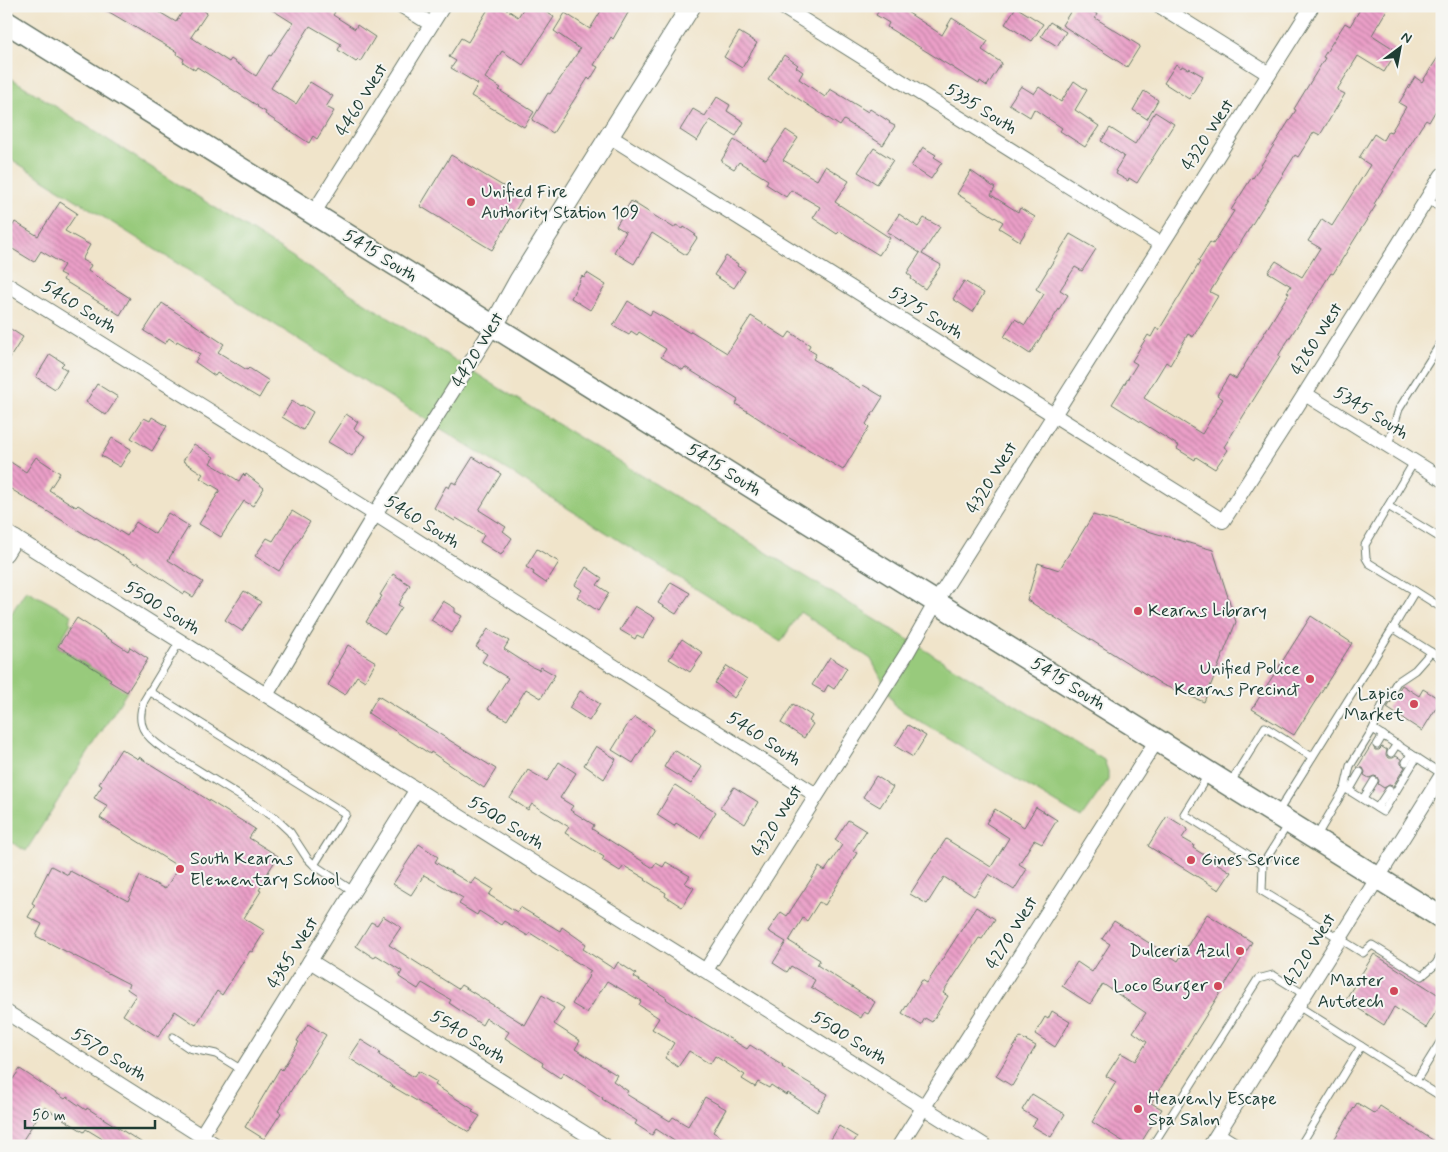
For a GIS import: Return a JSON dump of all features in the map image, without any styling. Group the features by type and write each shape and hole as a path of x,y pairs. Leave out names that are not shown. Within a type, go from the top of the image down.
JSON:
{"main road":[{"name":"5415 South","path":"6,22 1442,918"}],"street":[{"path":"402,6 431,24"},
{"name":"4460 West","path":"313,214 443,6"},
{"name":"4420 West","path":"266,695 375,514 493,327 519,280 691,6"},
{"name":"5335 South","path":"780,6 1161,244"},
{"path":"1160,6 1269,74"},
{"name":"4320 West","path":"706,970 1312,6"},
{"name":"5375 South","path":"609,136 1223,521"},
{"name":"4280 West","path":"1223,521 1442,175"},
{"name":"5460 South","path":"6,284 375,514 816,795"},
{"name":"5345 South","path":"1305,394 1442,479"},
{"path":"6,554 11,535"},
{"name":"5500 South","path":"11,535 985,1146"},
{"name":"4270 West","path":"899,1146 1157,740"},
{"name":"4220 West","path":"1210,1146 1442,775"},
{"name":"4385 West","path":"201,1136 417,789"},
{"name":"5540 South","path":"310,961 605,1146"},
{"name":"5570 South","path":"7,1015 217,1146"}],"lane":[{"path":"1427,199 1442,209"},
{"path":"1388,446 1399,409 1442,341"},
{"path":"1414,462 1365,545 1366,558 1369,563 1442,608"},
{"path":"1388,506 1442,539"},
{"path":"1415,591 1312,757 1263,864 1262,891 1364,954 1372,945 1422,976 1436,964 1442,953"},
{"path":"1393,628 1442,658"},
{"path":"180,641 149,691 140,710 142,727 152,740 274,817 290,832 307,858 314,865 353,891"},
{"path":"1347,789 1350,766 1373,729 1382,706 1397,682 1415,670 1431,652"},
{"path":"149,691 346,814 314,865"},
{"path":"1229,785 1265,726 1312,757"},
{"path":"1373,729 1442,775"},
{"path":"1378,744 1383,736"},
{"path":"1391,753 1397,744"},
{"path":"1347,789 1383,812 1414,756"},
{"path":"1406,762 1414,756"},
{"path":"1315,838 1360,772"},
{"path":"1210,773 1184,814 1263,864"},
{"path":"1363,799 1374,781"},
{"path":"1377,808 1389,790"},
{"path":"1152,1146 1258,978 1273,975 1301,1000 1361,1046 1442,1097"},
{"path":"173,1037 189,1048 216,1054 242,1070"},
{"path":"1416,1081 1442,1039"},
{"path":"1300,1146 1361,1046"},
{"path":"1219,1131 1243,1146"},
{"path":"1076,1146 1081,1146"}],"green space":[{"path":"6,75 496,386 1104,760 1108,771 1108,780 1081,818 896,707 871,659 800,612 781,642 6,156"},
{"path":"26,590 72,615 69,621 71,623 57,646 128,690 26,851 6,839 6,622"}],"building":[{"path":"99,6 149,6 176,22 186,6 197,6 207,13 191,37 229,62 231,59 256,76 293,23 266,6 326,6 335,12 333,15 355,29 357,25 375,37 360,62 358,60 356,62 338,50 341,44 310,26 285,65 271,88 296,104 310,82 333,96 326,107 334,111 317,139 313,136 309,143 265,114 266,112 258,106 197,67 195,70 183,62 184,59 176,54 177,52"},
{"path":"490,6 502,6 518,17 525,6 537,6 554,17 523,65 502,51 485,78 501,88 499,90 534,112 524,127 471,96 478,84 451,68 456,61 449,57 461,38 468,42"},
{"path":"604,6 632,6 613,39 611,37 594,65 598,67 590,80 588,78 553,133 532,120 548,93 550,94 580,49 554,31 565,13 590,29"},
{"path":"882,6 911,6 907,12 942,35 952,18 988,41 982,50 1002,63 987,86 980,81 979,84 887,27 889,23 876,15"},
{"path":"1074,6 1084,6 1097,14 1095,18 1140,46 1127,67 1062,25"},
{"path":"1362,6 1389,6 1372,35 1397,51 1384,72 1358,56 1337,90 1345,94 1320,135 1314,132 1298,157 1295,155 1210,292 1218,296 1193,337 1188,334 1170,365 1166,362 1144,398 1202,434 1223,399 1217,395 1229,375 1236,379 1289,293 1287,292 1291,286 1268,272 1276,261 1302,277 1320,248 1308,241 1322,219 1332,226 1370,165 1359,158 1374,134 1383,140 1388,131 1391,132 1406,107 1399,103 1415,77 1422,82 1442,51 1442,100 1429,122 1426,120 1421,127 1333,274 1331,273 1278,356 1280,357 1224,447 1228,450 1215,469 1196,457 1195,460 1177,449 1179,446 1112,404 1137,364 1132,361 1148,335 1151,337 1156,328 1159,330 1200,262 1198,261 1210,242 1213,244 1234,211 1231,210 1296,110 1294,109 1325,58 1323,57 1345,23 1350,26"},
{"path":"1016,7 1043,24 1032,41 1005,24"},
{"path":"1050,22 1066,32 1057,46 1041,36"},
{"path":"739,32 757,43 742,68 724,57"},
{"path":"784,55 798,65 796,67 803,72 799,79 825,97 830,89 868,112 870,109 895,126 883,145 844,120 840,126 768,79"},
{"path":"1176,64 1181,68 1182,66 1189,68 1203,76 1189,99 1164,83"},
{"path":"1074,81 1087,90 1075,110 1099,126 1085,147 1060,131 1062,128 1034,109 1030,117 1009,104 1021,86 1034,94 1039,87 1061,102"},
{"path":"1144,91 1158,100 1147,119 1133,110"},
{"path":"717,97 730,105 727,111 744,122 736,136 710,120 697,141 680,130 693,109 705,116"},
{"path":"1155,112 1174,124 1137,183 1129,178 1128,181 1116,174 1117,172 1115,171 1124,156 1101,141 1110,128 1135,144"},
{"path":"786,130 798,138 783,160 817,180 825,166 849,181 835,202 890,238 879,255 840,231 837,234 813,218 820,207 791,190 786,197 766,184 768,180 739,162 734,169 721,161 734,140 766,160"},
{"path":"923,147 936,155 934,157 942,162 931,179 911,166"},
{"path":"874,148 893,160 877,184 858,172"},
{"name":"Unified Fire Authority Station 109","path":"451,155 523,198 492,250 420,206"},
{"path":"971,171 995,188 991,195 1018,212 1020,208 1035,217 1020,241 999,228 1003,222 957,194"},
{"path":"631,201 674,228 676,225 683,229 684,227 696,235 694,236 697,238 686,255 652,233 634,264 614,252 626,232 616,226"},
{"path":"60,202 77,213 65,231 90,245 82,260 91,265 88,271 130,298 120,315 63,280 65,276 59,273 64,265 41,251 34,262 6,245 6,236 15,222 38,236"},
{"path":"899,214 918,227 924,218 940,227 922,254 941,265 925,289 911,279 912,277 907,273 920,253 887,232"},
{"path":"1070,234 1096,249 1082,271 1075,267 1060,290 1068,295 1030,354 1004,337 1015,319 1025,325 1044,294 1036,289"},
{"path":"726,256 745,271 734,288 714,275"},
{"path":"587,273 606,285 590,310 571,298 582,276 584,278"},
{"path":"964,281 984,293 973,312 953,299"},
{"path":"628,301 650,315 652,311 690,333 691,331 727,353 751,316 786,338 790,332 810,345 808,349 816,354 813,359 860,388 863,385 883,397 866,424 869,427 843,470 736,404 738,400 685,367 683,370 661,357 666,349 639,332 637,335 631,331 629,335 613,326"},
{"path":"162,303 224,344 218,352 269,381 259,398 217,373 215,376 195,362 200,354 169,338 165,344 144,331"},
{"path":"6,326 23,337 6,364"},
{"path":"50,354 64,363 61,366 67,370 55,389 36,377"},
{"path":"97,384 118,397 106,415 86,402"},
{"path":"292,401 300,407 302,405 313,412 303,430 282,417"},
{"path":"346,414 358,422 354,429 365,436 352,456 328,442"},
{"path":"152,417 167,426 152,451 131,438 144,418 150,421"},
{"path":"112,438 131,449 120,467 101,456"},
{"path":"194,444 214,457 210,463 239,481 243,474 245,476 246,474 264,488 253,506 244,501 221,537 199,524 220,490 200,478 203,474 183,461"},
{"path":"36,457 60,473 49,490 76,507 78,505 127,536 136,522 155,534 168,513 189,526 168,560 203,582 193,597 185,592 184,594 137,562 136,564 96,539 86,535 6,486 6,459 26,472"},
{"path":"473,457 501,474 479,510 506,527 503,531 512,538 501,555 480,542 484,535 456,518 455,521 434,508 446,486 449,488 452,482 456,484"},
{"path":"292,511 310,522 279,571 255,556 267,538 273,541"},
{"name":"Kearns Library","path":"1093,515 1213,550 1236,622 1204,702 1163,685 1027,600 1038,563 1059,570"},
{"path":"537,549 559,562 546,583 526,567"},
{"path":"586,567 602,578 597,585 609,593 598,611 577,597 582,590 575,585"},
{"path":"393,574 410,585 398,605 402,607 385,634 366,622"},
{"path":"671,582 690,593 676,614 658,603"},
{"path":"244,591 261,602 242,631 225,620"},
{"path":"443,601 455,608 455,612 462,616 452,633 431,620"},
{"path":"635,606 655,618 643,638 637,635 635,639 620,630"},
{"path":"1311,616 1352,643 1294,735 1252,709"},
{"path":"77,618 128,651 130,647 148,659 127,692 109,681 111,679 58,646"},
{"path":"488,629 509,641 504,649 532,667 539,670 541,667 555,675 541,698 526,689 507,720 488,709 508,678 482,662 487,654 476,647"},
{"path":"682,639 703,653 690,672 669,659"},
{"path":"348,645 376,662 365,681 357,676 345,695 328,685"},
{"path":"830,657 847,668 834,689 828,685 824,692 812,685"},
{"path":"727,666 747,679 734,698 715,683"},
{"name":"Lapico Market","path":"1402,685 1419,696 1423,689 1441,700 1422,731 1387,708"},
{"path":"580,691 600,704 589,721 569,708"},
{"path":"378,696 496,769 484,788 368,713"},
{"path":"793,704 812,716 809,721 813,724 804,738 781,723"},
{"path":"635,717 654,729 633,763 612,750 630,721"},
{"path":"908,725 926,736 913,757 895,746"},
{"path":"1372,744 1375,750 1379,750 1382,747 1387,750 1386,755 1388,758 1396,756 1401,759 1401,764 1405,767 1393,786 1389,785 1384,788 1378,784 1377,777 1369,778 1364,775 1363,768 1357,768"},
{"path":"596,746 616,759 604,779 584,765"},
{"path":"121,749 138,759 139,757 255,829 249,838 278,856 264,879 259,890 261,891 244,918 265,931 252,952 250,951 222,995 217,991 196,1025 175,1011 158,1037 123,1015 136,995 127,989 129,984 36,936 42,924 28,917 35,905 32,903 51,866 68,875 70,871 128,901 140,876 165,889 179,867 100,818 108,806 94,798 102,786 99,784"},
{"path":"674,750 702,767 691,784 664,767"},
{"path":"559,762 576,773 560,798 573,806 570,810 594,825 592,829 653,868 656,863 663,867 666,862 690,876 685,883 694,888 682,907 665,896 666,893 624,866 620,871 602,860 604,857 565,833 569,827 532,804 528,810 510,798 528,770 547,781"},
{"path":"876,776 893,787 880,807 863,797"},
{"path":"675,785 716,812 700,838 676,823 674,826 657,815"},
{"path":"734,787 758,802 745,824 720,808"},
{"path":"1036,807 1057,820 1042,844 1034,840 1019,864 1027,869 1014,890 989,874 974,896 944,877 927,904 910,894 946,839 991,867 1009,838 986,823 995,809 1024,827"},
{"name":"Gines Service","path":"1167,816 1188,829 1182,838 1194,845 1193,848 1231,872 1219,890 1148,846"},
{"path":"848,820 866,831 853,851 857,853 825,905 819,902 807,921 803,918 789,941 820,960 817,965 875,1002 868,1014 864,1012 861,1018 811,987 815,980 791,966 787,972 773,963 786,942 768,931 781,912 787,916 819,867 825,871 842,845 835,840"},
{"path":"419,844 438,857 435,862 471,884 475,878 493,889 489,895 517,912 520,907 560,931 562,927 586,944 583,949 614,969 618,962 636,974 634,977 679,1008 747,1049 750,1045 782,1067 828,1094 817,1112 788,1093 786,1095 771,1085 769,1088 758,1082 755,1087 742,1079 745,1075 715,1056 710,1064 689,1051 678,1067 665,1058 674,1043 652,1029 659,1018 639,1005 641,1001 607,981 587,1013 572,1004 591,971 530,933 528,936 504,921 501,925 479,911 477,915 459,904 463,898 424,875 411,895 393,884"},
{"path":"976,907 995,919 982,939 979,938 943,993 948,996 932,1022 925,1018 921,1025 902,1013 922,980 927,983"},
{"path":"1207,914 1252,942 1151,1103 1162,1109 1139,1146 1130,1146 1092,1122 1116,1082 1106,1076 1121,1053 1135,1061 1147,1042 1133,1032 1146,1013 1103,984 1090,1004 1062,986 1077,962 1092,972 1110,944 1102,939 1114,921 1178,961"},
{"path":"383,916 401,927 389,945 458,989 461,985 525,1025 542,995 564,1008 554,1024 580,1041 575,1049 617,1075 613,1081 628,1091 626,1094 670,1121 673,1117 688,1126 705,1097 726,1109 713,1132 735,1146 682,1146 656,1129 652,1135 635,1124 637,1121 564,1073 560,1078 542,1066 543,1063 505,1038 509,1032 486,1018 482,1025 449,1003 451,1000 422,983 418,989 399,977 402,971 376,955 374,958 356,946 371,922 377,925"},
{"path":"1374,954 1442,997 1442,1002 1426,1028 1394,1007 1384,1025 1345,1000"},
{"path":"1052,1011 1070,1022 1055,1047 1035,1034 1045,1017 1048,1019"},
{"path":"308,1024 326,1035 278,1111 281,1113 264,1139 245,1127 280,1068 282,1070"},
{"path":"1020,1037 1036,1046 1012,1086 996,1076"},
{"path":"361,1040 380,1052 379,1055 414,1077 418,1071 437,1082 435,1085 474,1110 472,1112 480,1116 469,1132 349,1058"},
{"path":"20,1069 65,1099 67,1097 86,1110 87,1108 147,1146 114,1146 86,1129 84,1132 44,1107 19,1146 6,1146 6,1089"},
{"path":"1032,1094 1065,1114 1051,1137 1032,1126 1037,1119 1022,1110"},
{"path":"1357,1103 1375,1114 1380,1106 1442,1146 1330,1146"},
{"path":"839,1126 857,1137 851,1146 827,1146"}],"place":[{"name":"Unified Fire Authority Station 109","path":"471,202"},
{"name":"Kearns Library","path":"1138,611"},
{"name":"Unified Police Kearns Precinct","path":"1310,679"},
{"name":"Lapico Market","path":"1414,704"},
{"name":"Gines Service","path":"1191,860"},
{"name":"South Kearns Elementary School","path":"180,869"},
{"name":"Dulceria Azul","path":"1240,951"},
{"name":"Loco Burger","path":"1218,986"},
{"name":"Master Autotech","path":"1394,991"},
{"name":"Heavenly Escape Spa Salon","path":"1138,1109"}]}
